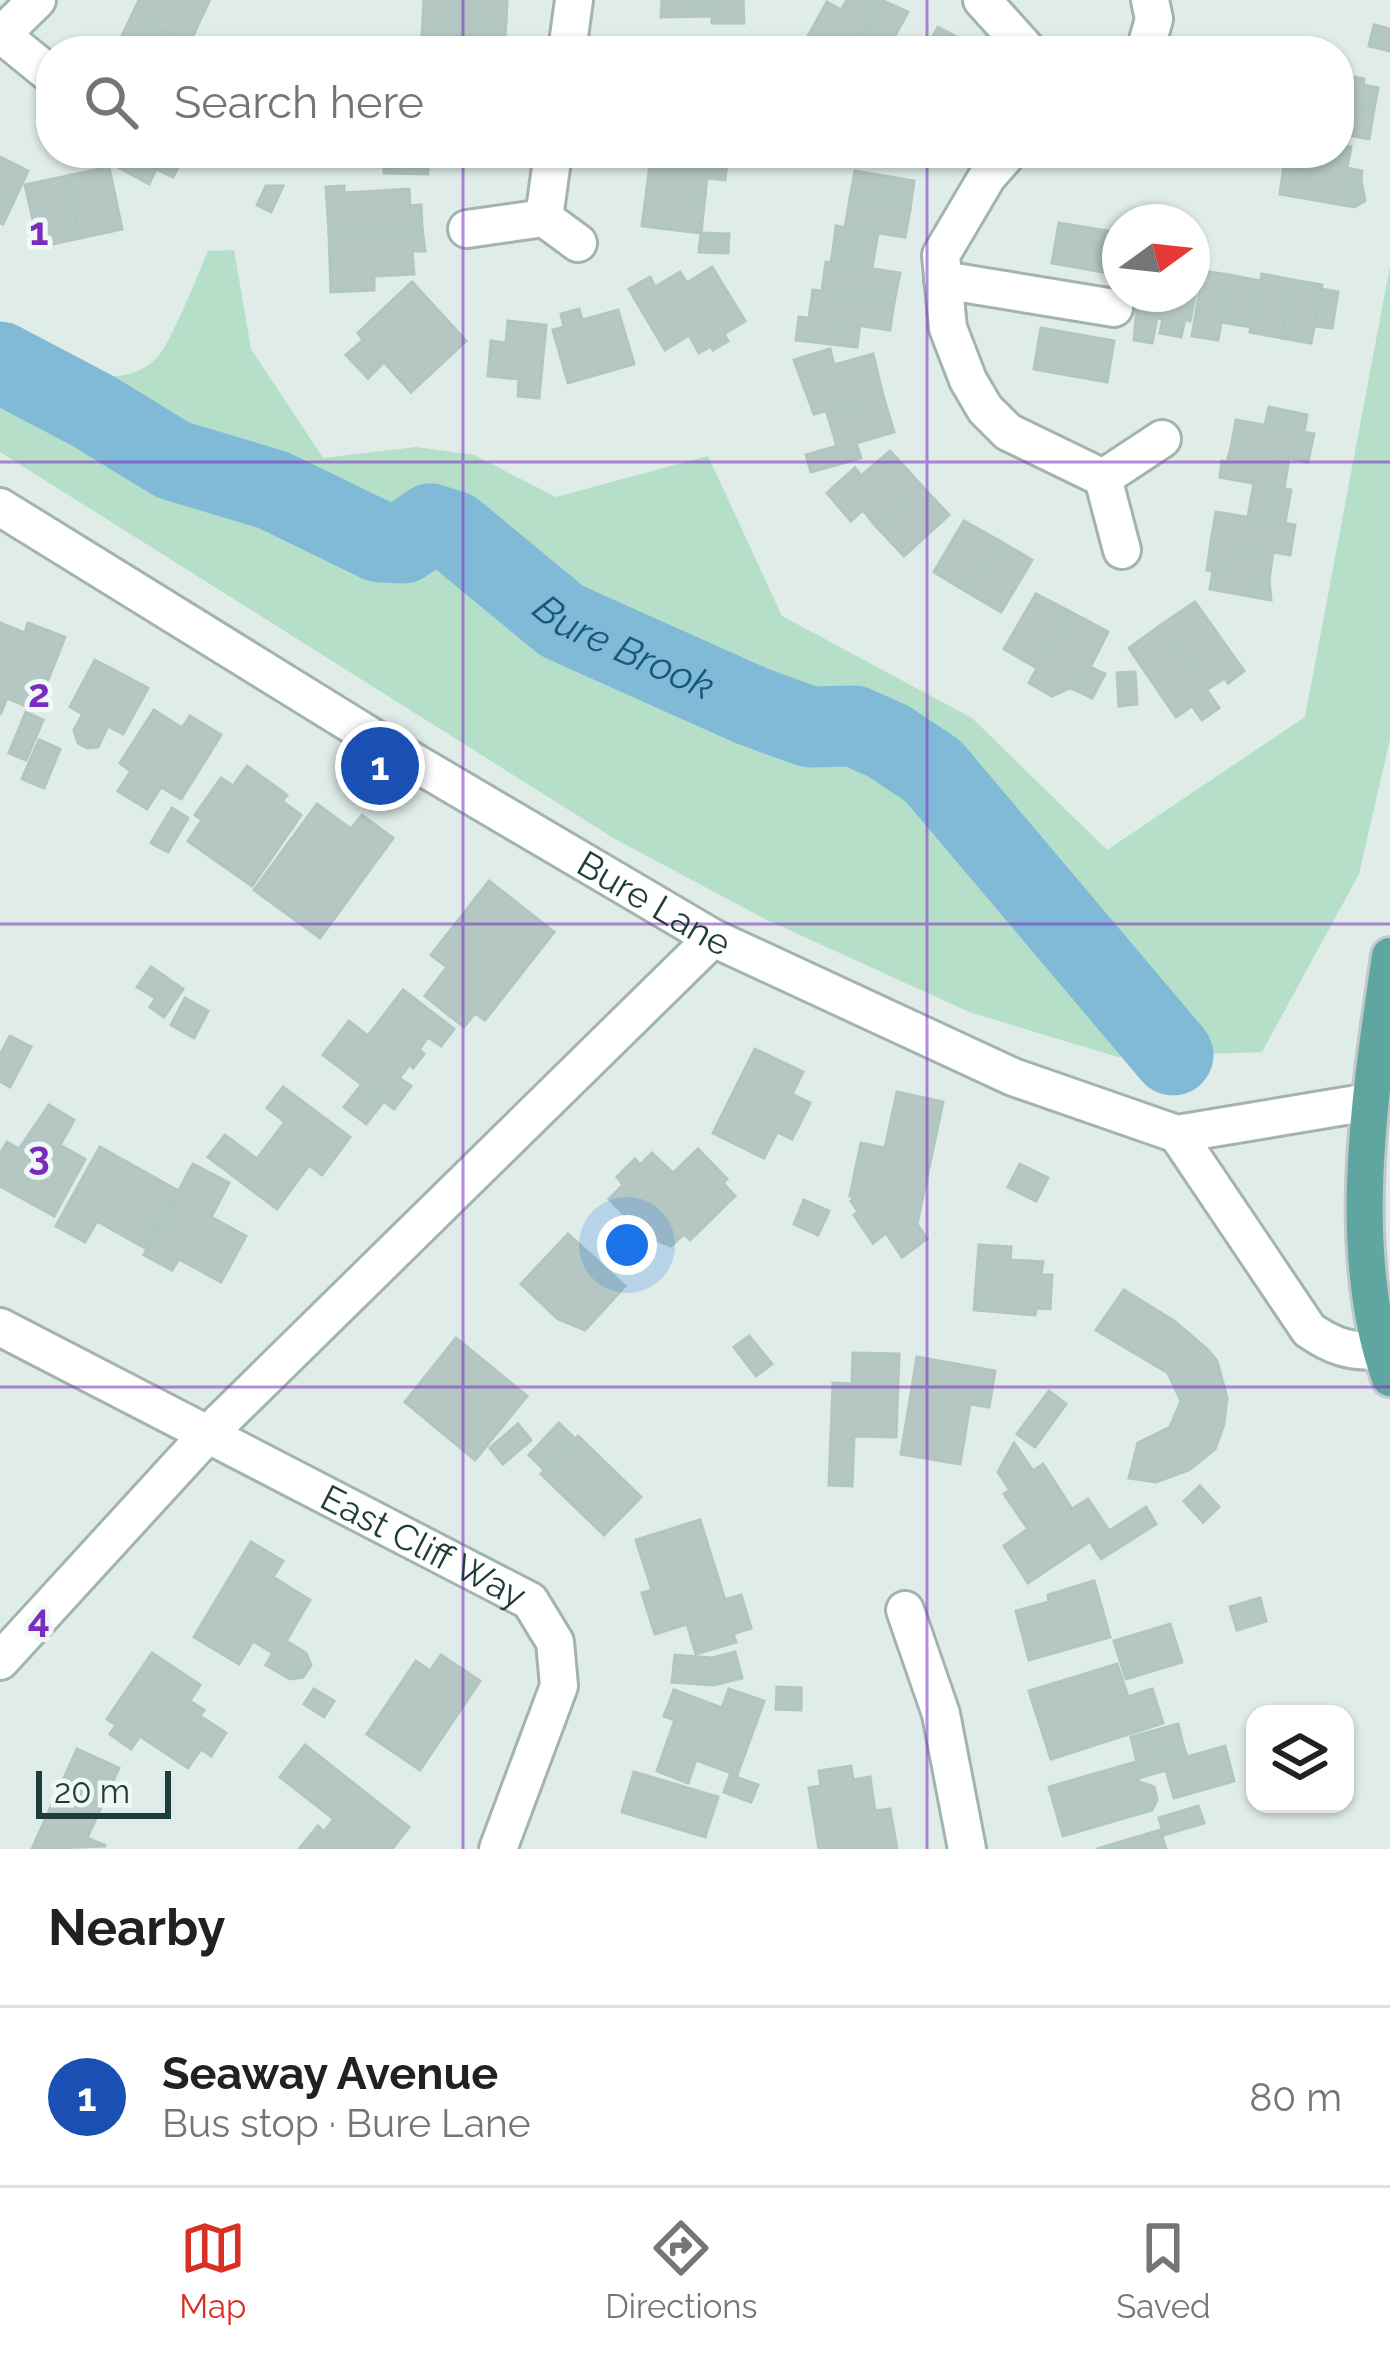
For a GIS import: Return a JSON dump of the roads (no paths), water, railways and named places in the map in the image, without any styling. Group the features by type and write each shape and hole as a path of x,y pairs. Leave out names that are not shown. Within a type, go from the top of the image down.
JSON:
{"main road":[{"path":"1387,1359 1365,1230 1390,956"}],"street":[{"path":"36,63 2,36 38,0"},
{"path":"569,36 574,0"},
{"path":"982,0 1014,36"},
{"path":"1149,36 1154,19 1150,0"},
{"path":"544,218 551,168"},
{"path":"995,168 940,255 948,328 968,380 985,409 1008,432 1103,478 1122,550"},
{"path":"467,229 544,218 578,243"},
{"path":"943,280 1102,306"},
{"path":"1103,478 1162,439"},
{"name":"Bure Lane","path":"0,507 380,742 713,938 1013,1077 1177,1134 1380,1105"},
{"path":"0,1660 207,1435 713,938"},
{"path":"1177,1134 1309,1330 1331,1345 1387,1359"},
{"name":"East Cliff Way","path":"0,1327 530,1601 556,1642 559,1686 498,1849"},
{"path":"905,1610 940,1714 967,1849"}],"waterway":[{"name":"Bure Brook","path":"0,362 173,460 273,490 380,542 403,543 431,524 453,531 562,621 752,706 810,727 854,726 888,741 933,771 1173,1055"}],"place":[{"name":"Seaway Avenue","path":"380,766"}]}
